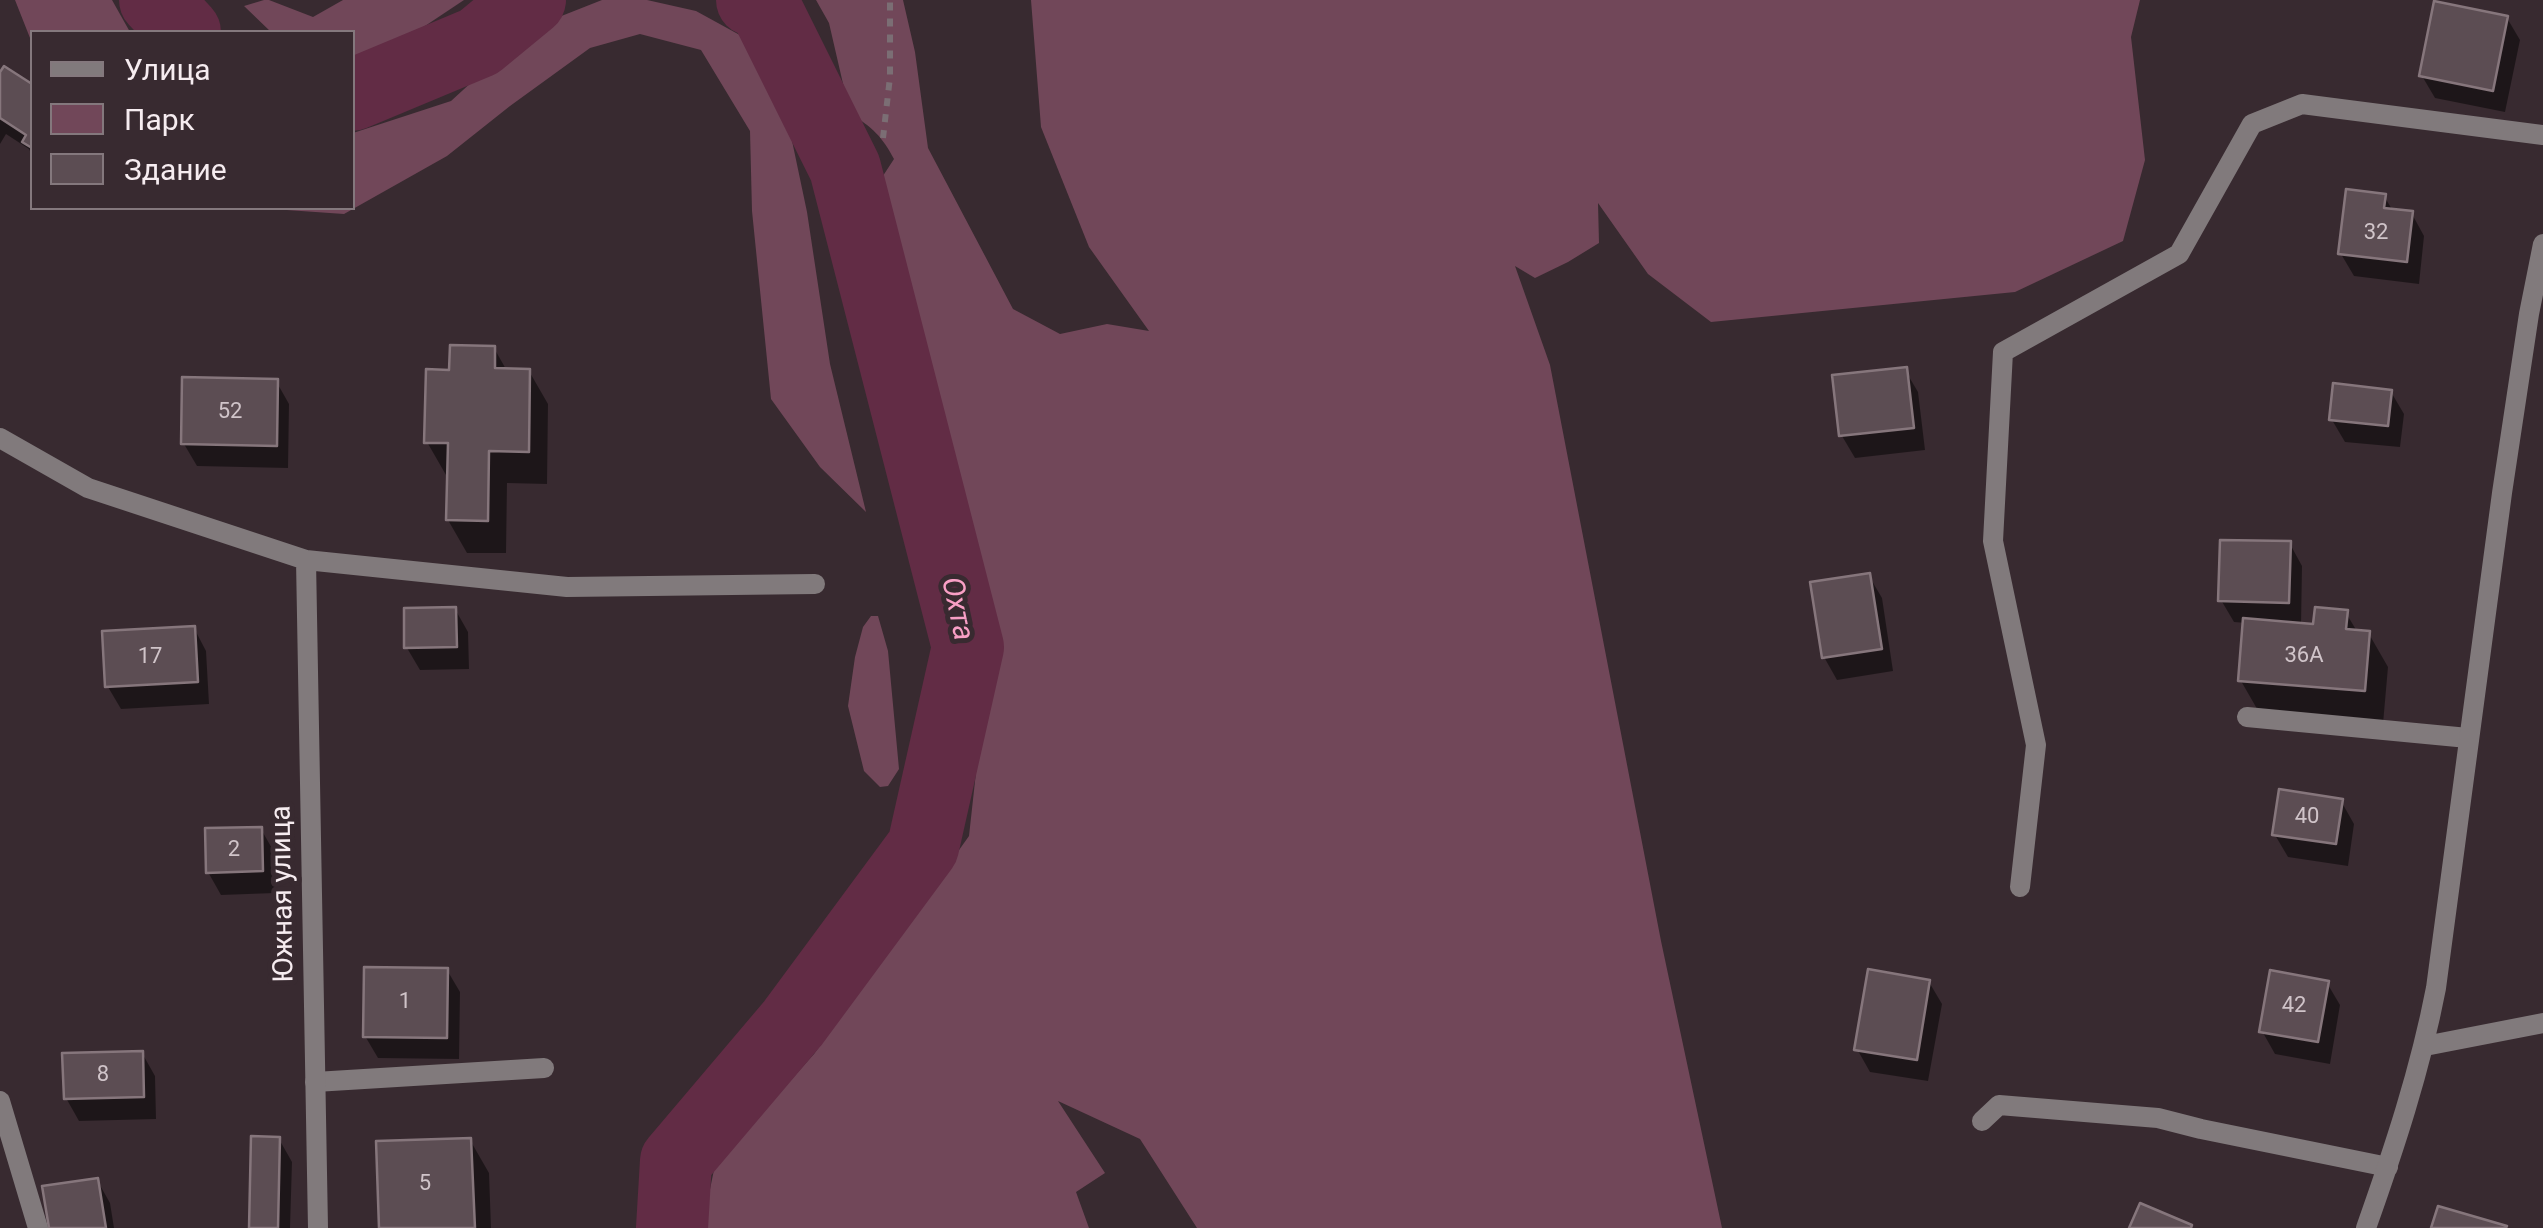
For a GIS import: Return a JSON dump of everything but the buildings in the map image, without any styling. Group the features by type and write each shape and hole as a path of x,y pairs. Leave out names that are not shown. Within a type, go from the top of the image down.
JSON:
{"street":[{"path":"2020,887 2036,744 1993,541 2002,352 2179,254 2252,124 2302,104 2543,135"},
{"path":"2366,1228 2405,1118 2436,988 2523,350 2543,244"},
{"path":"0,438 88,488 306,560 566,588 815,584"},
{"name":"Южная улица","path":"306,560 318,1228"},
{"path":"2247,717 2468,738"},
{"path":"2425,1046 2543,1023"},
{"path":"315,1082 544,1068"},
{"path":"0,1101 38,1228"},
{"path":"1982,1120 1999,1105 2158,1118 2388,1167"}],"path":[{"path":"883,138 890,77 890,0"}],"green space":[{"path":"15,0 112,0 129,30 30,30 30,38"},
{"path":"269,0 313,17 343,0 464,0 422,28 355,62 355,30 269,30 244,6"},
{"path":"602,0 647,0 696,11 758,45 791,136 830,364 866,512 820,467 771,399 752,211 750,131 701,50 640,34 590,48 447,156 355,208 355,132 451,101 531,28"},
{"path":"816,0 903,0 915,52 928,148 1013,309 1060,334 1107,324 1149,331 1089,247 1041,127 1031,0 2140,0 2131,37 2145,160 2123,241 2015,292 1711,322 1648,274 1598,203 1599,243 1535,278 1515,266 1550,365 1661,941 1722,1228 1197,1228 1140,1139 1058,1101 1105,1173 1076,1192 1089,1228 702,1228 715,1165 814,1054 969,836 992,627 877,185 894,159 876,133 850,114 829,23"},
{"path":"287,210 351,210 344,214"},
{"path":"871,616 878,616 888,651 899,769 888,786 880,787 864,771 848,706 855,657 863,627"}],"waterway":[{"name":"Охта","path":"155,0 183,30"},
{"name":"Охта","path":"355,94 479,42 530,0"},
{"name":"Охта","path":"672,1228 676,1161 793,1023 923,847 968,647 845,168 764,5 752,0"}]}
